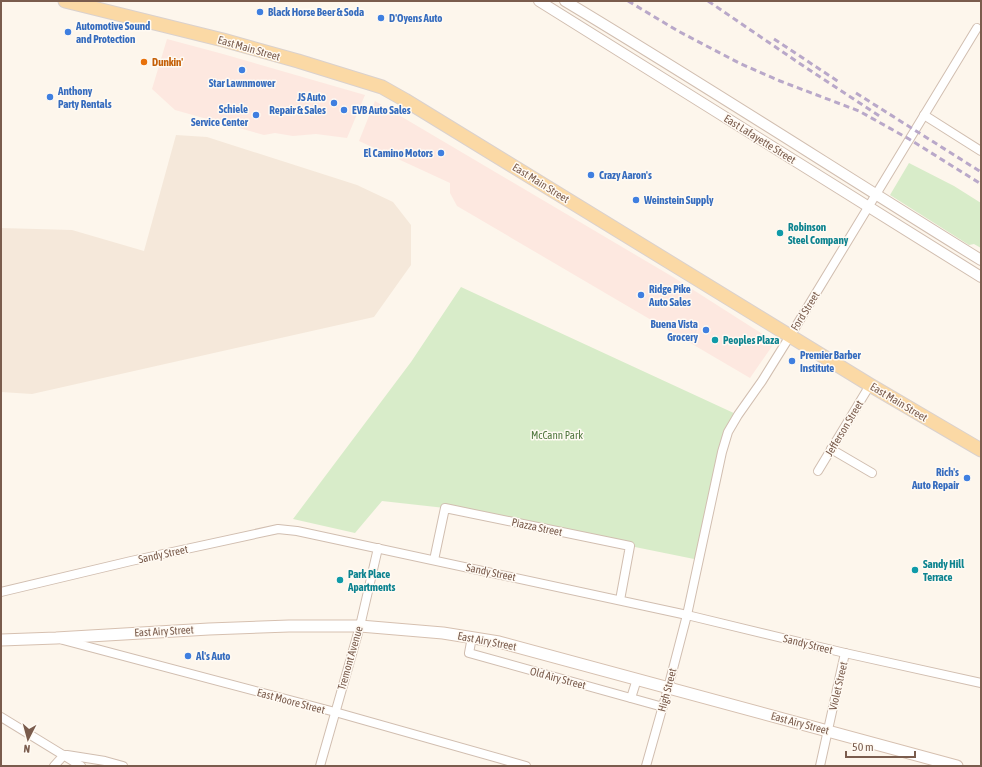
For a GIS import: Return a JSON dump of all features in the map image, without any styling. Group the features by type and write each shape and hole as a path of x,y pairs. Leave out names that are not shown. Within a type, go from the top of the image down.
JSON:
{"main road":[{"name":"East Main Street","path":"64,1 223,40 382,87 870,385 981,450"},
{"name":"East Airy Street","path":"1,640 289,626 360,626 443,633 499,642 957,766"}],"street":[{"name":"East Lafayette Street","path":"538,1 981,277"},
{"name":"East Lafayette Street","path":"565,1 981,260"},
{"name":"Ford Street","path":"687,615 722,452 728,432 790,336 977,28"},
{"path":"924,115 981,151"},
{"name":"Jefferson Street","path":"818,471 870,385"},
{"path":"831,449 872,473"},
{"name":"Piazza Street","path":"434,560 445,508 630,546 620,600"},
{"name":"Sandy Street","path":"1,592 131,561 278,529 297,531 620,600 845,653 981,683"},
{"name":"Tremont Avenue","path":"320,766 360,626 378,548"},
{"name":"High Street","path":"646,766 687,615"},
{"name":"Old Airy Street","path":"472,637 469,653 663,707"},
{"name":"East Moore Street","path":"56,638 335,712 526,766"},
{"name":"Violet Street","path":"820,766 845,653"},
{"path":"631,698 637,679"},
{"path":"1,717 82,766"},
{"path":"54,766 64,755"},
{"path":"64,755 106,761 123,766"}],"shaded area":[{"path":"167,39 365,95 347,138 316,134 293,136 275,133 264,135 175,110 152,89"},
{"path":"375,101 673,277 775,342 750,378 457,206 450,193 450,183 359,141"},
{"path":"176,135 207,137 357,185 393,202 411,225 411,265 374,317 32,394 1,392 1,228 72,230 144,251"}],"green space":[{"path":"909,163 954,186 981,203 981,248 974,244 969,245 890,195"},
{"name":"McCann Park","path":"461,287 738,415 728,432 699,560 445,508 382,501 355,533 293,519 411,362"}],"railway":[{"path":"628,1 678,31 741,64 780,81 859,111 909,139 981,184"},
{"path":"708,1 881,117"},
{"path":"774,39 839,82"},
{"path":"856,93 981,172"}],"place":[{"name":"Black Horse Beer & Soda","path":"260,12"},
{"name":"D'Oyens Auto","path":"381,18"},
{"name":"Automotive Sound and Protection","path":"68,32"},
{"name":"Dunkin'","path":"144,62"},
{"name":"Star Lawnmower","path":"242,70"},
{"name":"Anthony Party Rentals","path":"50,97"},
{"name":"JS Auto Repair & Sales","path":"334,103"},
{"name":"EVB Auto Sales","path":"344,110"},
{"name":"Schiele Service Center","path":"256,115"},
{"name":"El Camino Motors","path":"441,153"},
{"name":"Crazy Aaron's","path":"591,175"},
{"name":"Weinstein Supply","path":"636,200"},
{"name":"Robinson Steel Company","path":"780,233"},
{"name":"Ridge Pike Auto Sales","path":"641,295"},
{"name":"Buena Vista Grocery","path":"706,330"},
{"name":"Peoples Plaza","path":"715,340"},
{"name":"Premier Barber Institute","path":"792,361"},
{"name":"Rich's Auto Repair","path":"967,478"},
{"name":"Sandy Hill Terrace","path":"915,570"},
{"name":"Park Place Apartments","path":"340,580"},
{"name":"Al's Auto","path":"188,656"}]}
